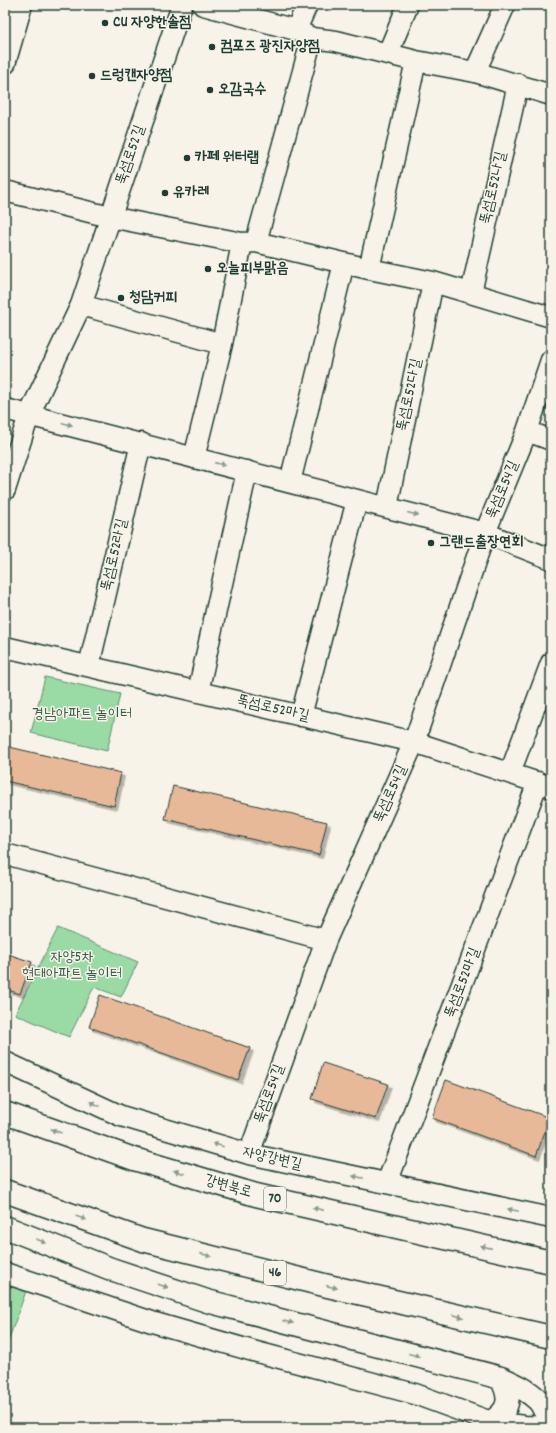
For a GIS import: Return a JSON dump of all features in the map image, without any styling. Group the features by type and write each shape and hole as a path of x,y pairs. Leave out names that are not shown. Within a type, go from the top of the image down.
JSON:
{"highway":[{"name":"강변북로","path":"5,1113 134,1159 256,1195 551,1262"},
{"name":"46","path":"5,1191 143,1240 328,1286 551,1337"},
{"path":"5,1227 111,1269 207,1301 501,1378 525,1389 540,1402 551,1420"},
{"path":"491,1422 502,1414 508,1402 507,1390 501,1378"}],"street":[{"path":"5,64 22,5"},
{"name":"뚝섬로52길","path":"5,490 29,415 81,305 182,5"},
{"path":"203,5 304,34 388,53 416,61 475,72 551,95"},
{"path":"194,458 222,344 304,34 306,5"},
{"path":"388,53 408,5"},
{"path":"475,72 505,5"},
{"path":"369,269 416,61"},
{"name":"뚝섬로52나길","path":"471,293 518,84"},
{"path":"5,191 110,217 249,242 433,282 551,317"},
{"path":"290,482 344,263"},
{"name":"뚝섬로52다길","path":"386,507 433,282"},
{"path":"81,305 222,344"},
{"name":"뚝섬로54길","path":"249,1154 326,940 414,742 485,532 527,431 551,360"},
{"path":"5,409 485,532 551,559"},
{"path":"527,431 551,440"},
{"name":"뚝섬로52라길","path":"89,666 141,443"},
{"path":"198,692 247,470"},
{"path":"301,716 357,500"},
{"name":"뚝섬로52마길","path":"5,647 414,742 545,784 387,1183"},
{"path":"510,773 551,663"},
{"path":"5,854 326,940"},
{"name":"자양강변길","path":"5,1062 121,1116 249,1154 551,1218"},
{"path":"5,1273 152,1322 253,1351 415,1394 491,1422 525,1426 551,1426"}],"green space":[{"name":"경남아파트 놀이터","path":"45,677 120,694 107,751 31,733"},
{"name":"자양5차 현대아파트 놀이터","path":"58,928 138,962 121,997 94,987 69,1037 15,1014"},
{"path":"5,1284 26,1291 5,1350"}],"building":[{"path":"5,746 121,773 114,806 5,781"},
{"path":"173,786 327,822 319,855 165,819"},
{"path":"5,953 32,962 20,994 5,989"},
{"path":"100,995 250,1048 238,1080 89,1027"},
{"path":"323,1063 388,1084 376,1119 312,1099"},
{"path":"446,1080 550,1118 536,1156 432,1118"}],"place":[{"name":"CU 자양한솔점","path":"105,23"},
{"name":"컴포즈 광진자양점","path":"212,47"},
{"name":"드렁캔자양점","path":"92,76"},
{"name":"오감국수","path":"210,90"},
{"name":"카페 워터랩","path":"187,158"},
{"name":"유카레","path":"165,193"},
{"name":"오늘피부맑음","path":"208,269"},
{"name":"청담커피","path":"121,298"},
{"name":"그랜드출장연회","path":"431,543"}]}
